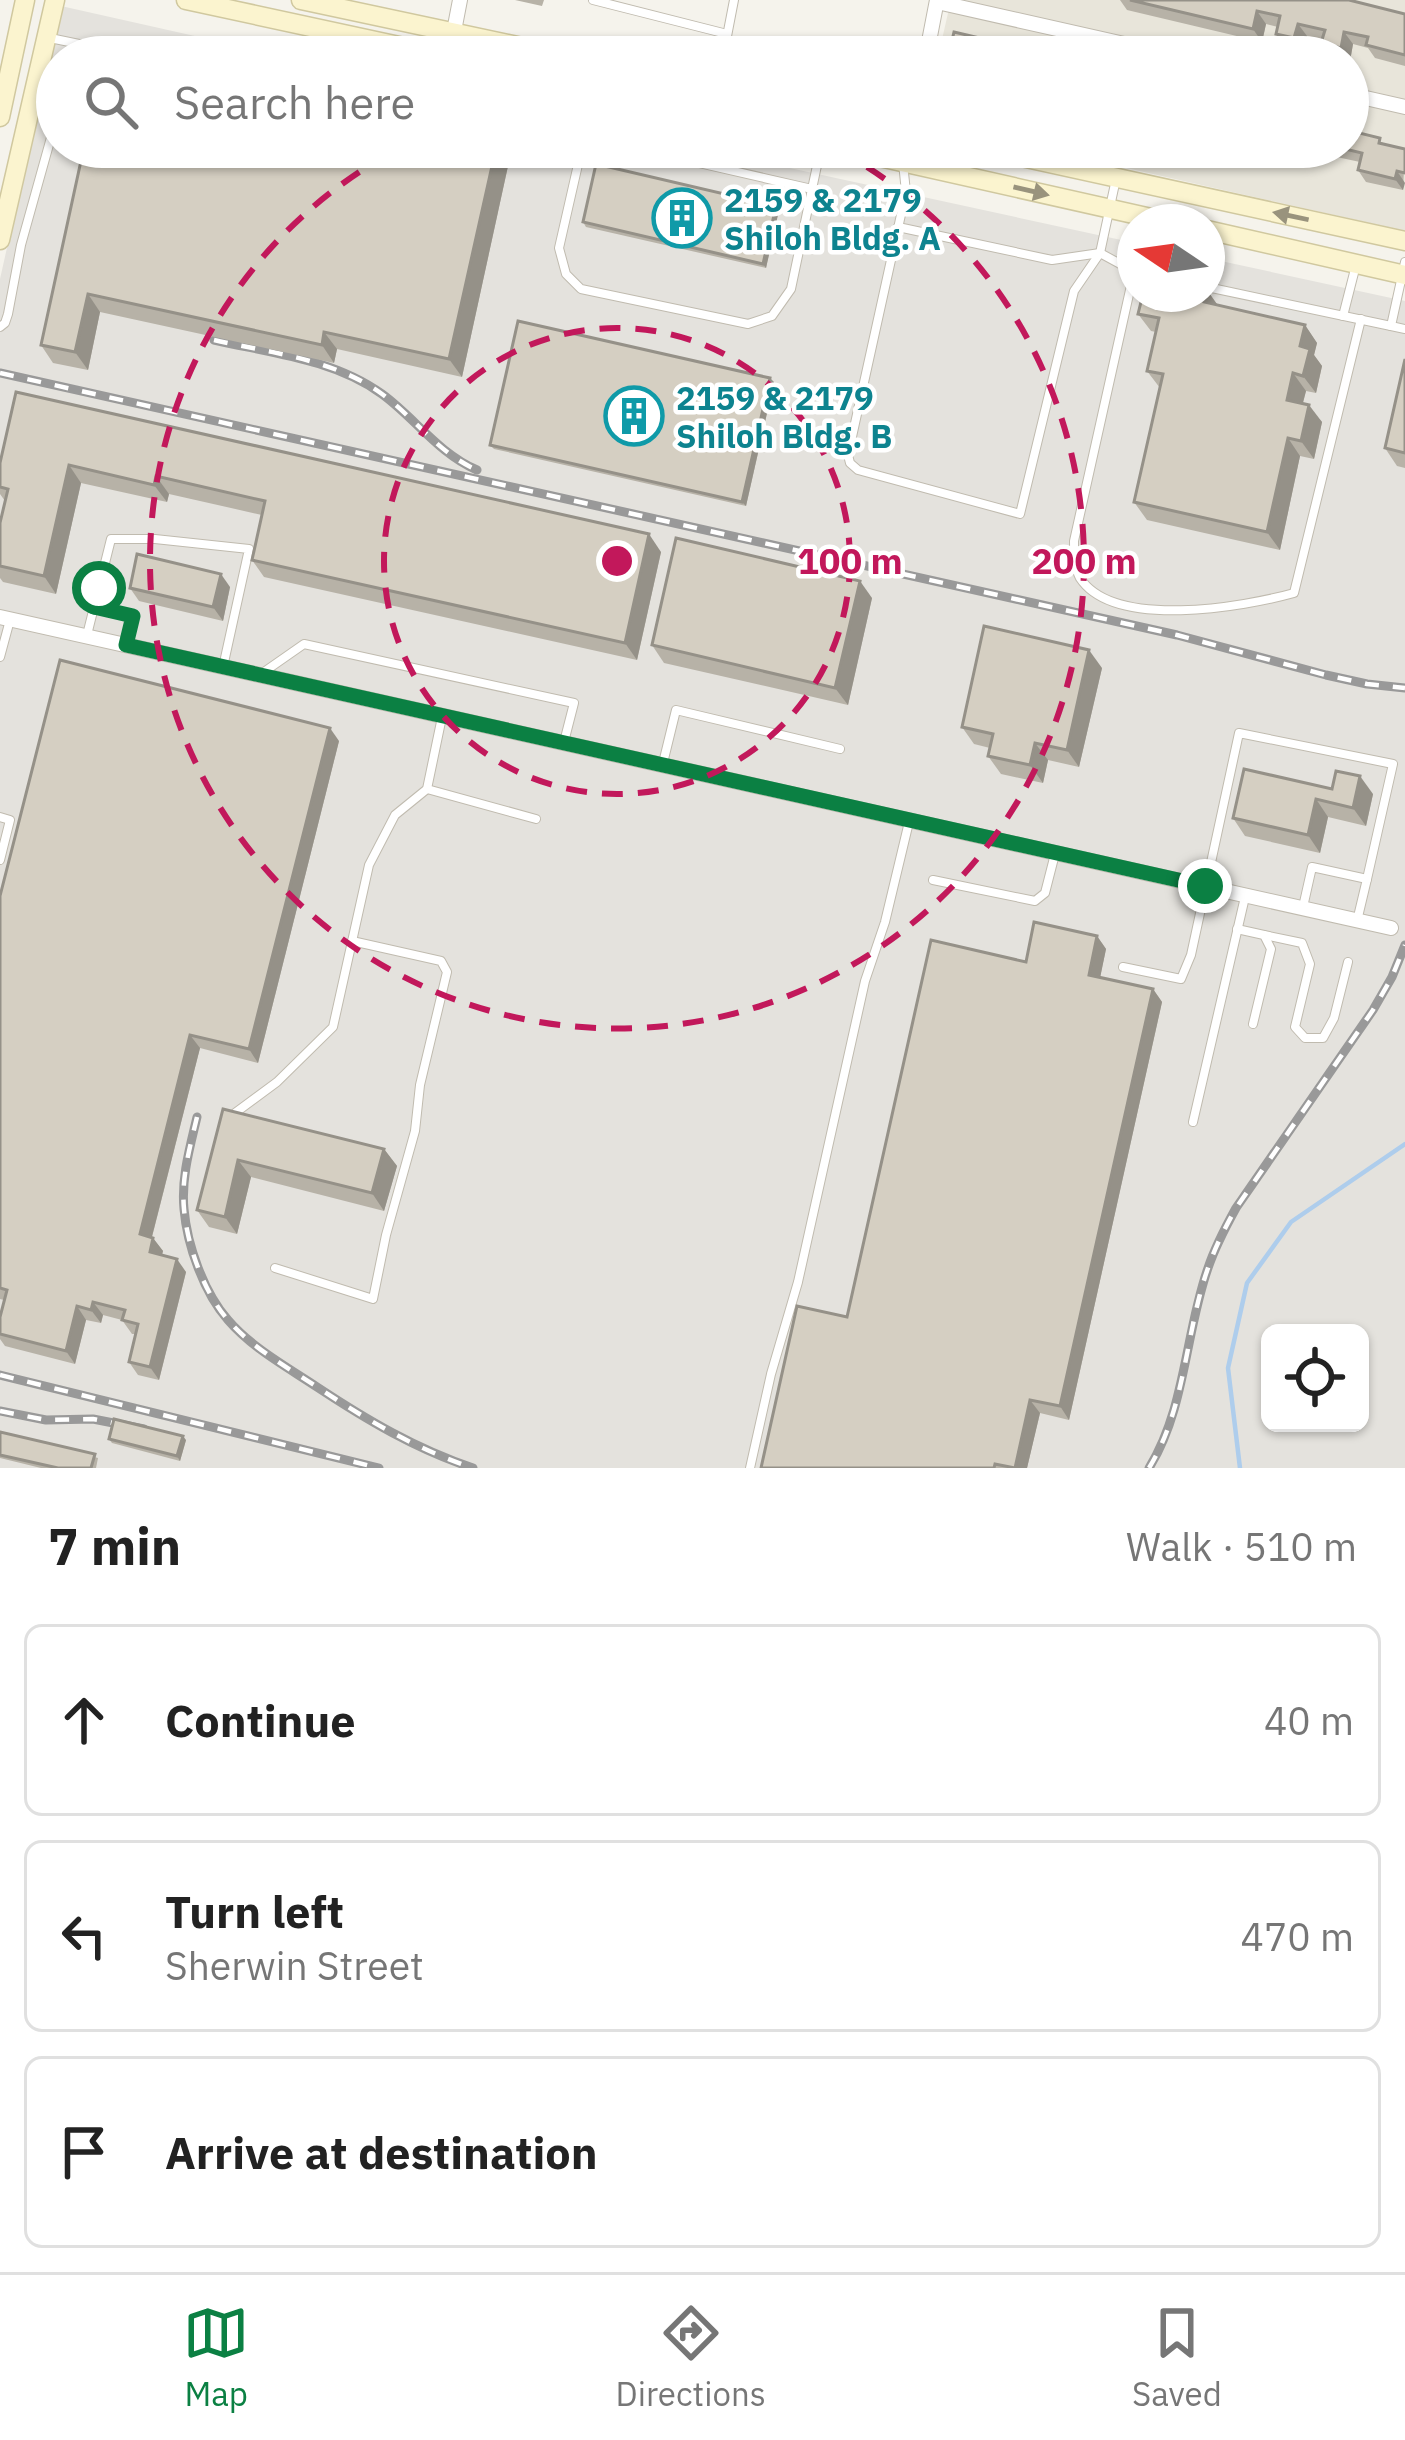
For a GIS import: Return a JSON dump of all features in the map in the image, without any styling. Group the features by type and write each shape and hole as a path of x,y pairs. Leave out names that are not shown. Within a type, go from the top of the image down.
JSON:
{"main road":[{"path":"0,116 25,0"},
{"path":"46,36 55,0"},
{"path":"186,0 352,36"},
{"path":"301,0 362,7 472,36"},
{"path":"0,240 5,195 36,76"},
{"path":"954,168 1117,211"},
{"path":"1071,168 1405,241"},
{"path":"1225,234 1404,270"}],"street":[{"path":"452,36 460,0"},
{"path":"929,36 934,1 1089,36"},
{"path":"1369,99 1405,107"},
{"path":"5,618 1391,928"}],"lane":[{"path":"593,0 727,34 734,0"},
{"path":"0,327 8,314 42,168"},
{"path":"577,168 559,248 566,274 581,289 748,324 772,316 791,289 816,168"},
{"path":"720,168 812,189"},
{"path":"905,168 906,192 850,463 858,470 1020,514 1074,291 1100,253 1116,178"},
{"path":"898,227 1052,260 1100,253 1117,262"},
{"path":"0,240 21,245"},
{"path":"1343,316 1356,264"},
{"path":"1391,326 1404,270"},
{"path":"1225,291 1405,329"},
{"path":"1126,312 1074,541 1080,578 1098,595 1139,608 1202,610 1294,593 1361,320"},
{"path":"87,636 111,539 249,549 223,667"},
{"path":"94,607 133,616 126,645"},
{"path":"0,656 5,618"},
{"path":"260,675 304,644 574,703 563,743"},
{"path":"662,765 676,710 840,749"},
{"path":"236,1113 278,1082 333,1028 369,865 395,815 427,788 442,716"},
{"path":"1123,967 1181,979 1191,955 1239,733 1393,764 1357,921"},
{"path":"427,788 536,819"},
{"path":"0,817 10,820 0,860"},
{"path":"750,1468 798,1282 865,981 885,922 909,820"},
{"path":"933,880 1035,901 1045,892 1055,853"},
{"path":"1303,908 1312,866 1367,879"},
{"path":"1192,1122 1245,896"},
{"path":"1237,929 1302,943 1310,964 1295,1027 1305,1037 1323,1038 1334,1018 1348,962"},
{"path":"1253,1024 1271,949 1264,935"},
{"path":"275,1268 374,1299 415,1131 420,1085 447,972 441,961 352,940"}],"shaded area":[{"path":"951,0 1405,0 1405,231 1127,168 1369,168 1369,36 943,36"},
{"path":"61,6 195,36 54,36"},
{"path":"36,118 36,168 790,168 1117,239 1117,312 1225,312 1225,262 1405,301 1405,1468 0,1468 0,279"}],"building":[{"path":"1130,0 1349,0 1405,14 1405,55 1369,46 1369,36 1344,32 1343,36 1323,36 1325,30 1298,24 1295,36 1276,34 1280,16 1257,11 1253,29"},
{"path":"1369,135 1380,138 1379,143 1405,149 1405,173 1397,171 1395,179 1358,170 1369,168"},
{"path":"79,168 492,168 449,359 324,332 322,345 88,294 75,352 41,345"},
{"name":"2159 & 2179 Shiloh Bldg. A","path":"595,168 613,168 776,206 763,264 583,222"},
{"path":"1225,307 1305,325 1300,346 1310,349 1303,376 1293,373 1287,400 1309,405 1301,441 1288,438 1267,532 1134,502 1163,374 1147,371 1159,318 1138,314 1225,312"},
{"name":"2159 & 2179 Shiloh Bldg. B","path":"518,321 770,378 742,502 490,445"},
{"path":"1405,359 1405,453 1385,448"},
{"path":"16,392 649,534 625,643 252,560 265,501 156,476 154,485 69,465 44,576 0,566 0,523 8,489 0,487 0,463"},
{"path":"676,538 860,581 835,688 652,645"},
{"path":"137,554 221,574 213,607 130,588"},
{"path":"984,626 1089,650 1067,750 1035,743 1030,765 988,756 993,734 962,727"},
{"path":"60,660 330,728 249,1049 190,1035 140,1234 153,1238 150,1252 177,1259 150,1367 129,1362 138,1324 122,1320 125,1310 93,1302 91,1310 77,1306 66,1351 0,1334 7,1290 0,1288 0,896"},
{"path":"1244,769 1332,789 1336,771 1360,776 1353,808 1316,799 1308,835 1233,818"},
{"path":"1034,922 1097,936 1089,975 1153,989 1060,1406 1030,1400 1015,1468 995,1464 994,1468 761,1468 797,1306 847,1317 931,940 1026,962"},
{"path":"223,1109 384,1149 372,1193 238,1160 225,1217 197,1210"},
{"path":"114,1419 183,1436 177,1456 109,1439"},
{"path":"0,1432 95,1454 91,1468 58,1468 0,1455"}],"waterway":[{"path":"1240,1468 1228,1368 1247,1283 1291,1222 1405,1144"}],"railway":[{"path":"214,340 301,359 363,382 450,454 477,470"},
{"path":"0,373 1177,635 1326,675 1405,688"},
{"path":"1149,1468 1171,1421 1200,1293 1220,1238 1373,1010 1405,945"},
{"path":"197,1117 183,1197 193,1253 219,1309 270,1356 354,1411 412,1443 473,1468"},
{"path":"0,1375 379,1468"},
{"path":"0,1411 144,1429"}],"place":[{"name":"2159 & 2179 Shiloh Bldg. A","path":"682,218"},
{"name":"2159 & 2179 Shiloh Bldg. B","path":"634,416"}],"route":[{"path":"99,588 94,607 133,616 126,645 1205,886"}]}
